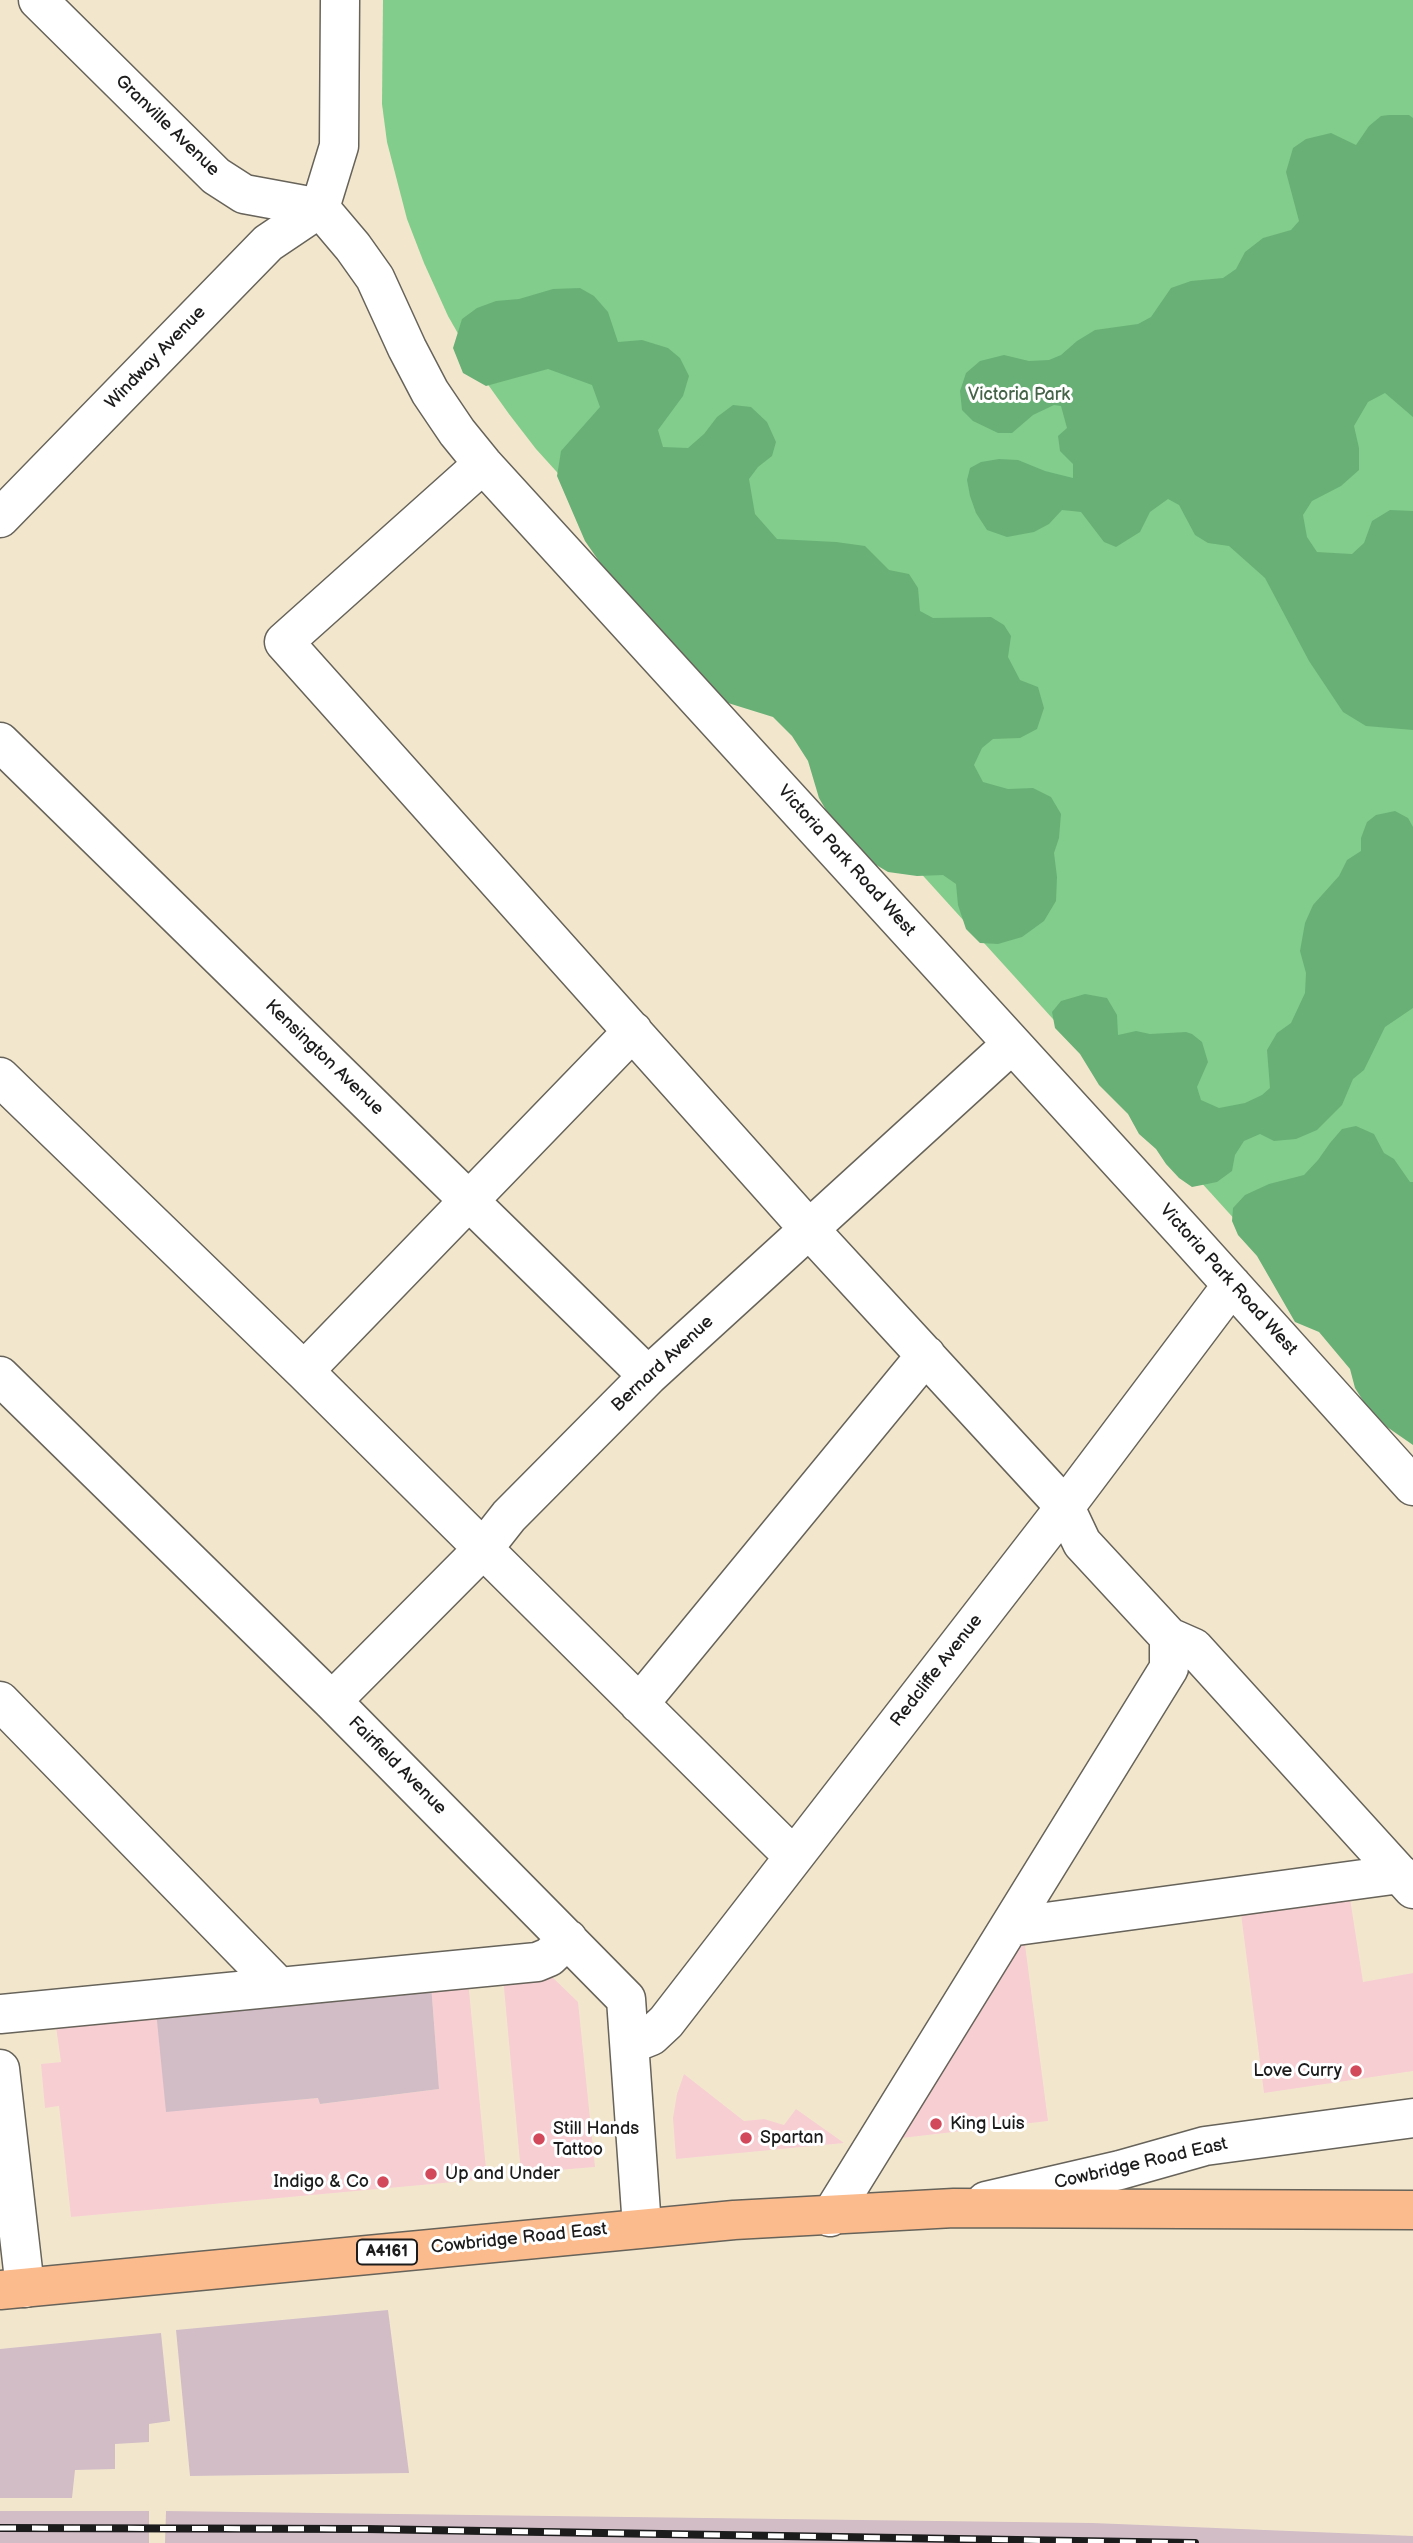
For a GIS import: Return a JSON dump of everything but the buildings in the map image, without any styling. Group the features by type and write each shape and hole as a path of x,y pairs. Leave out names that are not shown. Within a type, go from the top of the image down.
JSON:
{"main road":[{"name":"Cowbridge Road East","path":"13,2289 642,2227 954,2208 1413,2210"}],"street":[{"path":"320,208 338,146 340,0"},
{"name":"Granville Avenue","path":"50,5 216,176 244,194 320,208"},
{"name":"Victoria Park Road West","path":"320,208 353,247 374,278 430,392 457,432 484,464 1413,1486"},
{"name":"Windway Avenue","path":"0,518 268,243 320,208"},
{"path":"484,464 284,642 809,1229 1065,1507 1082,1543 1169,1637 1194,1648 1406,1882"},
{"name":"Kensington Avenue","path":"0,742 648,1376"},
{"path":"304,1371 632,1031"},
{"name":"Bernard Avenue","path":"332,1701 483,1549 509,1516 648,1376 1012,1044"},
{"path":"0,1077 304,1371 793,1856"},
{"name":"Redcliffe Avenue","path":"631,2044 651,2036 666,2022 1065,1507 1232,1285"},
{"path":"639,1704 926,1355"},
{"name":"Fairfield Avenue","path":"0,1376 332,1701 626,1999 642,2227"},
{"path":"830,2217 1169,1668 1169,1637"},
{"path":"0,1701 278,1986"},
{"path":"1009,1927 1406,1882"},
{"path":"0,2014 537,1962 549,1957 568,1939"},
{"path":"0,2068 13,2289"},
{"name":"Cowbridge Road East","path":"954,2208 1120,2170 1205,2146 1413,2118"}],"shaded area":[{"path":"1349,1892 1363,1982 1413,1973 1413,2071 1264,2093 1240,1906"},
{"path":"1024,1937 1048,2121 893,2139"},
{"path":"548,1973 578,2002 595,2167 521,2173 503,1977"},
{"path":"468,1980 487,2179 71,2217 59,2106 45,2108 41,2064 61,2062 55,2020 156,2011 284,2101 319,2098 320,2104 439,2089 431,1984"},
{"path":"431,1984 439,2089 320,2104 318,2098 166,2112 156,2011"},
{"path":"684,2074 744,2121 764,2119 784,2125 796,2109 844,2143 676,2159 673,2118"},
{"path":"388,2310 409,2473 190,2476 176,2330"},
{"path":"161,2333 170,2421 149,2424 149,2442 115,2444 115,2469 75,2470 72,2498 0,2498 0,2349"},
{"path":"0,2511 149,2511 149,2543 0,2543"},
{"path":"166,2511 1093,2523 1413,2536 1413,2543 165,2543"}],"green space":[{"name":"Victoria Park","path":"383,0 1413,0 1413,1416 536,449 509,414 484,379 448,316 407,219 387,142 382,104"},
{"path":"1409,115 1413,118 1413,417 1385,393 1368,402 1354,426 1359,448 1359,470 1341,486 1312,501 1303,515 1307,537 1317,552 1352,554 1364,543 1372,521 1390,510 1413,511 1413,730 1366,726 1343,712 1309,661 1265,578 1229,546 1208,543 1195,535 1179,505 1168,499 1150,512 1140,532 1116,547 1104,542 1081,512 1062,510 1049,524 1034,532 1007,537 987,530 976,513 970,496 967,480 970,468 981,462 999,459 1018,460 1073,478 1073,464 1060,451 1058,436 1067,428 1061,406 1054,405 1033,415 1012,433 998,433 973,421 962,410 960,391 966,373 980,361 1004,355 1029,361 1049,360 1061,355 1095,330 1138,324 1151,317 1171,288 1191,281 1223,278 1236,269 1245,252 1263,238 1291,230 1299,221 1286,172 1293,148 1306,139 1331,133 1356,145 1369,126 1381,116"},
{"path":"580,288 594,296 608,312 618,342 642,340 668,348 680,358 689,376 683,396 658,430 663,447 688,448 704,434 717,417 733,405 751,407 767,422 776,442 772,456 758,467 749,479 755,514 777,539 865,546 889,570 909,574 918,588 920,611 933,618 991,617 1004,625 1011,636 1008,657 1020,680 1038,687 1044,708 1037,729 1020,738 993,739 982,748 974,765 983,782 1008,789 1033,788 1051,797 1061,814 1059,838 1054,853 1056,901 1044,921 1022,937 998,944 980,943 966,929 958,905 956,884 943,875 917,876 888,872 863,857 834,824 819,798 808,761 792,736 773,717 728,703 696,679 603,567 585,541 557,476 561,451 600,407 592,385 548,369 486,386 463,373 453,348 462,319 477,308 496,301 519,299 553,289"},
{"path":"1395,811 1408,818 1413,827 1413,1008 1385,1027 1364,1070 1353,1079 1342,1105 1317,1130 1296,1139 1274,1141 1260,1134 1244,1141 1235,1155 1232,1171 1217,1182 1192,1187 1166,1164 1156,1149 1139,1134 1128,1114 1099,1085 1080,1054 1055,1028 1052,1012 1061,1001 1085,994 1107,998 1117,1015 1118,1035 1136,1031 1150,1034 1186,1032 1202,1042 1208,1062 1197,1087 1201,1100 1219,1108 1245,1103 1262,1095 1270,1088 1267,1050 1277,1033 1291,1023 1305,993 1306,973 1300,951 1305,923 1313,905 1339,876 1347,860 1361,851 1361,838 1367,822 1376,815"},
{"path":"1356,1126 1374,1134 1384,1153 1394,1159 1410,1182 1413,1182 1413,1445 1387,1427 1365,1404 1355,1388 1350,1369 1319,1332 1295,1322 1257,1256 1238,1235 1232,1221 1233,1208 1245,1195 1269,1184 1304,1175 1342,1129"}],"railway":[{"path":"0,2528 366,2529 1195,2543"}],"place":[{"name":"Love Curry","path":"1356,2071"},
{"name":"King Luis","path":"936,2124"},
{"name":"Spartan","path":"746,2138"},
{"name":"Still Hands Tattoo","path":"539,2139"},
{"name":"Up and Under","path":"431,2174"},
{"name":"Indigo & Co","path":"383,2182"}]}
